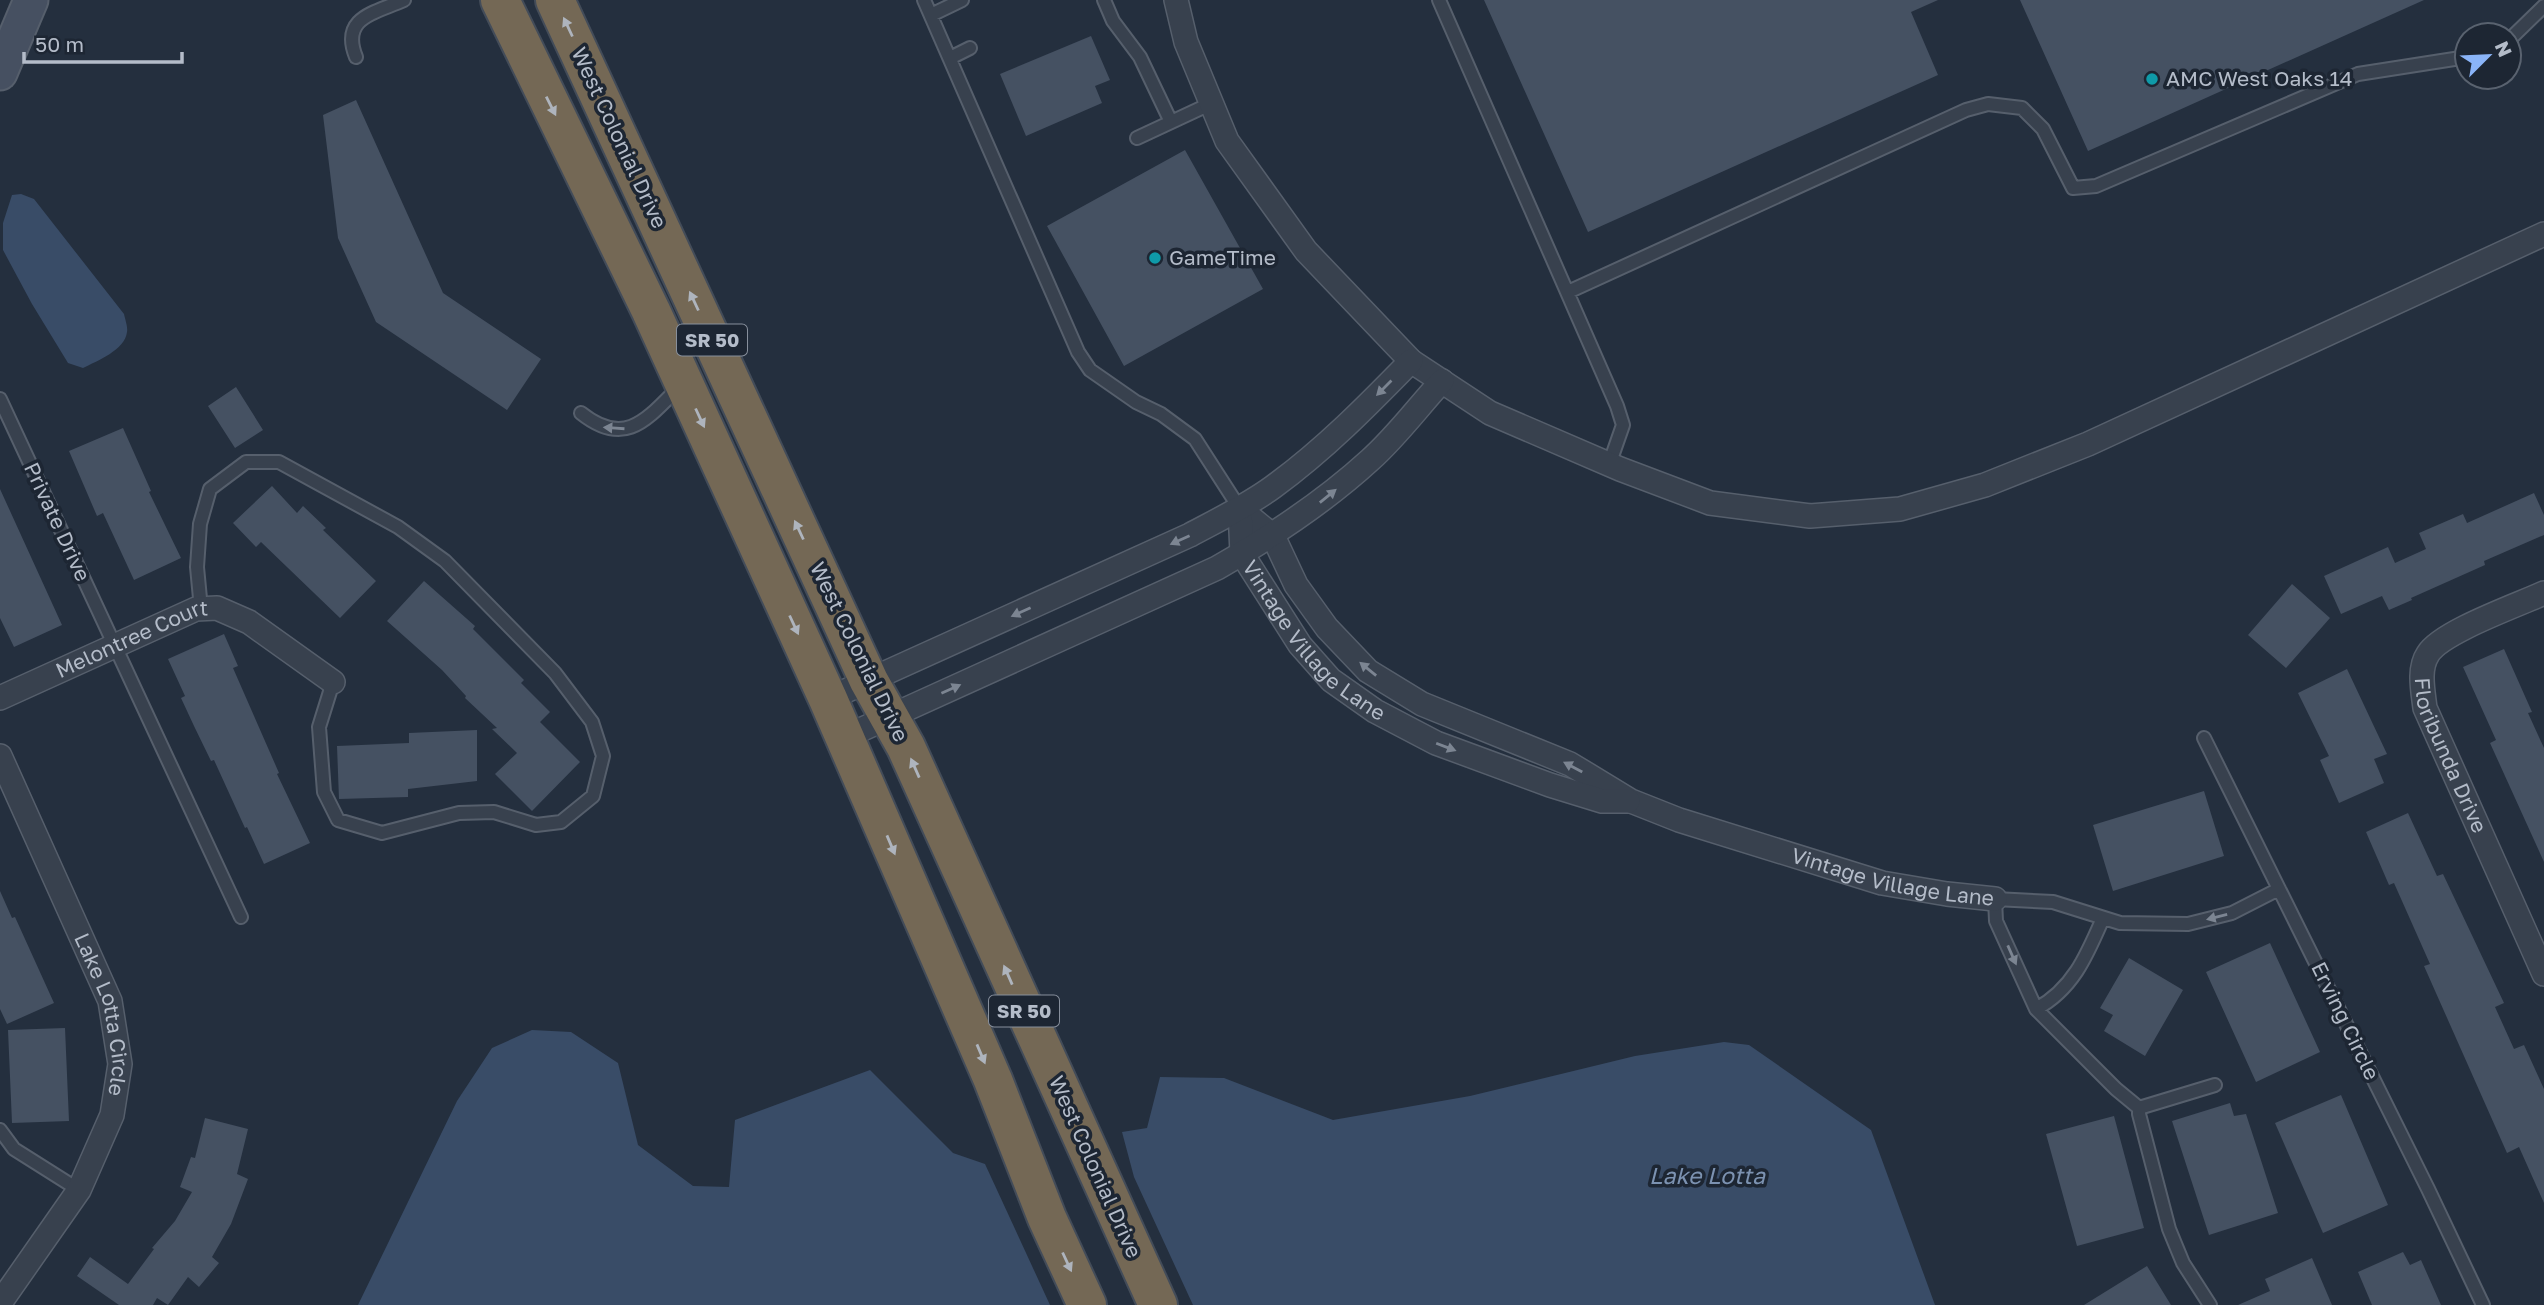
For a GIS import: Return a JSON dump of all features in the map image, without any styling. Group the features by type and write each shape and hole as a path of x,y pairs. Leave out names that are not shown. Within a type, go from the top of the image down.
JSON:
{"highway":[{"name":"SR 50","path":"500,0 683,383 828,699 993,1080 1047,1219 1087,1305"},
{"name":"West Colonial Drive","path":"555,0 869,681 906,747 1158,1305"}],"street":[{"path":"0,73 32,0"},
{"path":"1176,0 1185,38 1227,141 1306,251 1411,360 1490,413 1609,465 1710,503 1810,516 1900,509 1985,485 2088,444 2544,234"},
{"path":"828,699 1190,535 1240,509 1274,486 1350,423 1411,360"},
{"path":"845,737 1217,568 1273,536 1321,502 1371,459 1442,381"},
{"name":"Vintage Village Lane","path":"1240,509 1273,536 1296,585 1328,628 1368,671 1422,704 1570,764 1631,802 1679,820 1882,883 1995,899"},
{"name":"Vintage Village Lane","path":"1240,509 1241,554 1300,645 1331,680 1375,711 1436,743 1602,801 1631,802"},
{"name":"Floribunda Drive","path":"2544,593 2443,638 2427,654 2421,680 2425,708 2544,974"},
{"name":"Melontree Court","path":"0,698 115,644 201,609 217,608 249,622 333,682"},
{"name":"Lake Lotta Circle","path":"0,756 110,1001 120,1064 112,1115 79,1190 0,1303"}],"lane":[{"path":"356,57 351,41 355,25 368,15 404,0"},
{"path":"924,0 1078,352 1090,370 1136,402 1161,414 1195,439 1240,509"},
{"path":"930,15 962,0"},
{"path":"1104,0 1113,21 1140,57 1171,122"},
{"path":"1439,0 1616,401 1623,425 1609,465"},
{"path":"2523,26 2544,6"},
{"path":"950,58 970,48"},
{"path":"1568,292 1977,107 1989,104 2022,107 2043,129 2073,188 2096,186 2358,74 2453,59"},
{"path":"1137,138 1212,103"},
{"path":"581,413 595,424 612,430 627,428 650,416 683,383"},
{"name":"Private Drive","path":"0,399 241,917"},
{"path":"201,609 197,567 200,524 210,489 246,462 279,462 398,527 445,561 555,673 592,722 603,756 593,796 561,822 536,825 494,812 458,813 382,833 338,820 324,792 319,727 333,682"},
{"name":"Erving Circle","path":"2204,738 2483,1305"},
{"name":"Vintage Village Lane","path":"1995,899 2053,902 2120,923 2188,925 2232,913 2279,889"},
{"path":"1995,899 1996,921 2036,1009 2116,1089 2139,1108"},
{"path":"2036,1009 2050,1002 2079,971 2103,918"},
{"path":"2139,1108 2215,1085"},
{"path":"2139,1108 2169,1229 2183,1263 2210,1305"},
{"path":"0,1130 14,1149 79,1190"}],"water":[{"path":"21,194 34,199 124,314 127,330 121,344 110,354 83,368 68,363 3,250 3,223 12,195"},
{"path":"532,1030 571,1032 618,1063 638,1145 693,1186 729,1187 735,1120 870,1070 953,1153 985,1164 1050,1305 358,1305 457,1101 492,1048"},
{"name":"Lake Lotta","path":"1724,1042 1749,1045 1871,1130 1935,1305 1193,1305 1134,1177 1122,1132 1147,1128 1160,1077 1224,1078 1333,1120 1470,1096 1635,1056"}],"building":[{"path":"1484,0 1938,0 1911,12 1938,75 1588,232"},
{"name":"AMC West Oaks 14","path":"2020,0 2424,0 2088,151"},
{"path":"1091,36 1110,80 1095,86 1102,103 1026,136 1000,74"},
{"path":"356,100 443,293 541,359 507,410 376,322 338,238 323,115"},
{"name":"GameTime","path":"1185,150 1263,289 1124,366 1047,226"},
{"path":"236,387 263,430 235,448 208,406"},
{"path":"123,428 151,491 149,492 181,558 134,580 103,513 97,516 69,451"},
{"path":"272,486 297,513 303,506 326,528 323,530 376,581 340,618 261,542 256,547 233,523"},
{"path":"0,489 62,625 14,647 0,618"},
{"path":"2534,493 2544,515 2544,535 2484,561 2485,565 2389,610 2382,596 2341,614 2324,576 2388,547 2395,563 2426,549 2419,533 2463,514 2467,523"},
{"path":"424,581 475,626 473,629 524,680 521,683 550,712 540,722 580,762 532,811 495,774 517,753 492,729 497,728 465,698 442,670 387,621"},
{"path":"2292,584 2330,618 2286,668 2248,635"},
{"path":"224,634 238,666 233,668 279,773 277,774 310,843 264,864 214,760 211,761 194,726 181,698 185,696 168,659"},
{"path":"2504,649 2532,712 2528,713 2544,748 2544,862 2490,743 2496,740 2463,667"},
{"path":"2347,669 2387,754 2374,759 2384,783 2339,803 2320,760 2329,756 2298,693"},
{"path":"477,730 477,781 408,789 408,797 339,799 337,746 409,743 409,733"},
{"path":"2204,791 2224,856 2113,891 2093,825"},
{"path":"2408,813 2437,876 2443,874 2504,1003 2495,1007 2514,1049 2524,1045 2544,1089 2544,1203 2519,1147 2507,1153 2424,966 2430,964 2394,883 2389,885 2366,832"},
{"path":"0,891 12,918 15,917 54,1003 7,1024 0,1009"},
{"path":"2270,943 2320,1052 2256,1082 2206,972"},
{"path":"2129,958 2183,990 2145,1056 2104,1031 2113,1015 2100,1008"},
{"path":"65,1028 69,1121 12,1123 8,1030"},
{"path":"2341,1095 2388,1205 2323,1233 2275,1123"},
{"path":"2230,1103 2234,1116 2246,1114 2278,1213 2209,1235 2172,1121"},
{"path":"2114,1116 2144,1228 2077,1246 2046,1134"},
{"path":"205,1118 248,1129 237,1174 248,1179 231,1224 212,1257 219,1263 199,1287 188,1277 168,1305 157,1298 153,1305 119,1305 77,1276 90,1257 128,1284 154,1249 152,1248 175,1221 192,1192 180,1187 191,1157 195,1158"},
{"path":"2403,1252 2410,1265 2421,1260 2441,1305 2372,1305 2358,1272"},
{"path":"2312,1258 2332,1305 2238,1305 2270,1291 2265,1279"},
{"path":"2147,1266 2171,1305 2084,1305"}],"place":[{"name":"AMC West Oaks 14","path":"2152,79"},
{"name":"GameTime","path":"1155,258"}]}
